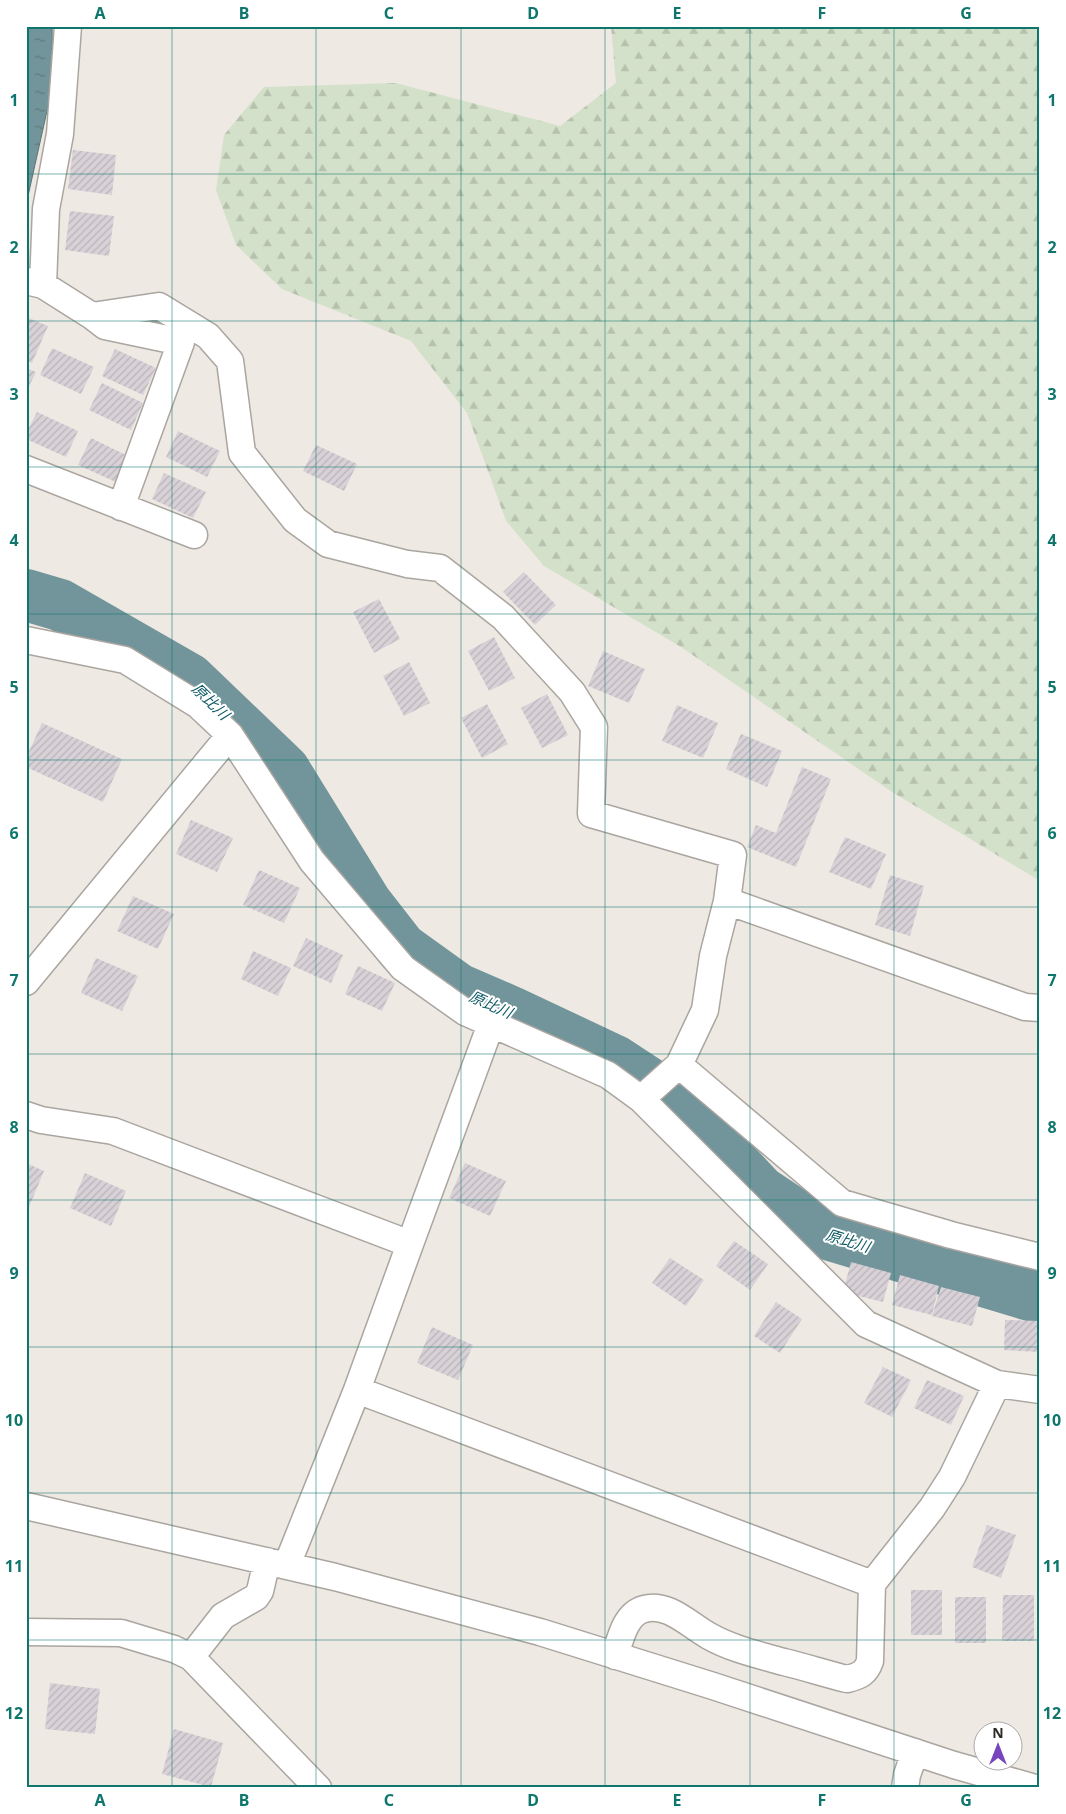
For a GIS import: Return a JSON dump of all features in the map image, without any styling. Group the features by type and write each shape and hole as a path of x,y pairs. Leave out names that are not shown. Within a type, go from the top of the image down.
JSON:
{"street":[{"path":"68,26 60,134 32,286 92,316 105,326 181,342 121,507"},
{"path":"92,316 159,306 208,336 230,361 242,453 295,520 328,544 407,564 440,568 503,617 572,692 594,727 591,814 733,855 727,901 713,956 705,1010 679,1065 641,1099"},
{"path":"26,470 194,536"},
{"path":"26,640 125,660 198,705 230,734 312,861 403,968 465,1012 608,1075 641,1099 866,1324 997,1384 1040,1390"},
{"path":"26,982 230,734"},
{"path":"727,901 1025,1008 1040,1008"},
{"path":"191,1657 223,1616 256,1597 277,1563 358,1390 491,1024"},
{"path":"679,1065 842,1203 951,1235 1040,1257"},
{"path":"26,1115 41,1120 113,1131 410,1244"},
{"path":"615,1656 621,1636 630,1618 643,1609 658,1608 672,1612 710,1637 744,1651 847,1678 857,1677 866,1671 870,1660 872,1584 932,1508 952,1476 997,1384"},
{"path":"358,1390 872,1584"},
{"path":"26,1506 334,1576 521,1627 972,1771 1035,1788"},
{"path":"26,1632 121,1633 174,1649 191,1657 318,1788"},
{"path":"906,1788 907,1775 915,1752"}],"green space":[{"path":"611,26 1040,26 1040,881 892,792 681,647 544,566 506,521 467,413 411,341 282,289 236,245 216,190 224,135 264,87 396,83 560,126 616,83"}],"water":[{"path":"26,26 52,26 53,84 26,205"}],"building":[{"path":"73,150 116,155 112,195 68,189"},
{"path":"70,211 114,216 109,256 65,250"},
{"path":"26,317 48,326 32,363 26,360"},
{"path":"52,348 94,367 81,394 40,375"},
{"path":"115,349 156,368 143,395 102,376"},
{"path":"26,368 36,372 26,392"},
{"path":"102,383 143,403 131,430 89,410"},
{"path":"37,412 78,431 66,457 26,439 26,434"},
{"path":"178,431 220,451 207,477 166,457"},
{"path":"91,438 132,458 120,484 78,465"},
{"path":"316,445 357,464 344,491 303,471"},
{"path":"164,473 206,492 193,518 152,499"},
{"path":"524,572 556,605 535,625 503,592"},
{"path":"379,599 400,639 374,653 353,612"},
{"path":"494,637 515,678 489,691 468,651"},
{"path":"603,651 645,669 629,703 588,686"},
{"path":"409,662 430,703 404,716 383,676"},
{"path":"547,694 568,735 542,748 521,708"},
{"path":"487,704 508,744 482,758 461,718"},
{"path":"677,705 718,723 703,758 662,741"},
{"path":"42,723 122,759 103,802 26,767 26,758"},
{"path":"741,734 782,751 767,787 726,769"},
{"path":"802,767 831,779 796,867 747,847 756,825 776,833"},
{"path":"191,820 233,838 217,872 176,854"},
{"path":"845,837 886,854 871,889 829,872"},
{"path":"259,870 300,888 284,923 243,905"},
{"path":"890,875 924,886 910,936 875,925"},
{"path":"133,896 174,914 158,949 117,931"},
{"path":"306,938 343,955 331,983 293,966"},
{"path":"253,951 291,968 278,996 241,979"},
{"path":"96,958 138,976 122,1011 81,993"},
{"path":"358,966 395,983 382,1011 345,994"},
{"path":"26,1163 44,1171 29,1207 26,1205"},
{"path":"465,1163 506,1181 490,1216 449,1198"},
{"path":"85,1173 126,1191 111,1226 70,1208"},
{"path":"734,1241 768,1264 750,1290 716,1266"},
{"path":"670,1258 704,1280 686,1306 652,1283"},
{"path":"851,1262 891,1273 883,1302 843,1292"},
{"path":"900,1275 939,1286 932,1315 892,1305"},
{"path":"941,1287 980,1297 972,1326 932,1316"},
{"path":"776,1302 802,1319 780,1353 754,1336"},
{"path":"1005,1320 1040,1321 1040,1352 1004,1350"},
{"path":"432,1327 473,1345 458,1380 417,1363"},
{"path":"883,1367 911,1380 892,1417 864,1403"},
{"path":"927,1380 964,1396 951,1425 914,1408"},
{"path":"987,1525 1016,1535 1001,1578 972,1567"},
{"path":"911,1590 942,1590 942,1635 911,1635"},
{"path":"1003,1595 1034,1595 1034,1641 1002,1641"},
{"path":"955,1597 986,1597 986,1643 955,1643"},
{"path":"50,1683 100,1689 95,1734 45,1729"},
{"path":"174,1729 223,1743 211,1787 162,1774"}],"waterway":[{"name":"原比川","path":"26,595 60,605 189,679 284,770 366,903 401,948 458,989 615,1061 673,1099 761,1192 821,1232 1040,1298"}]}
